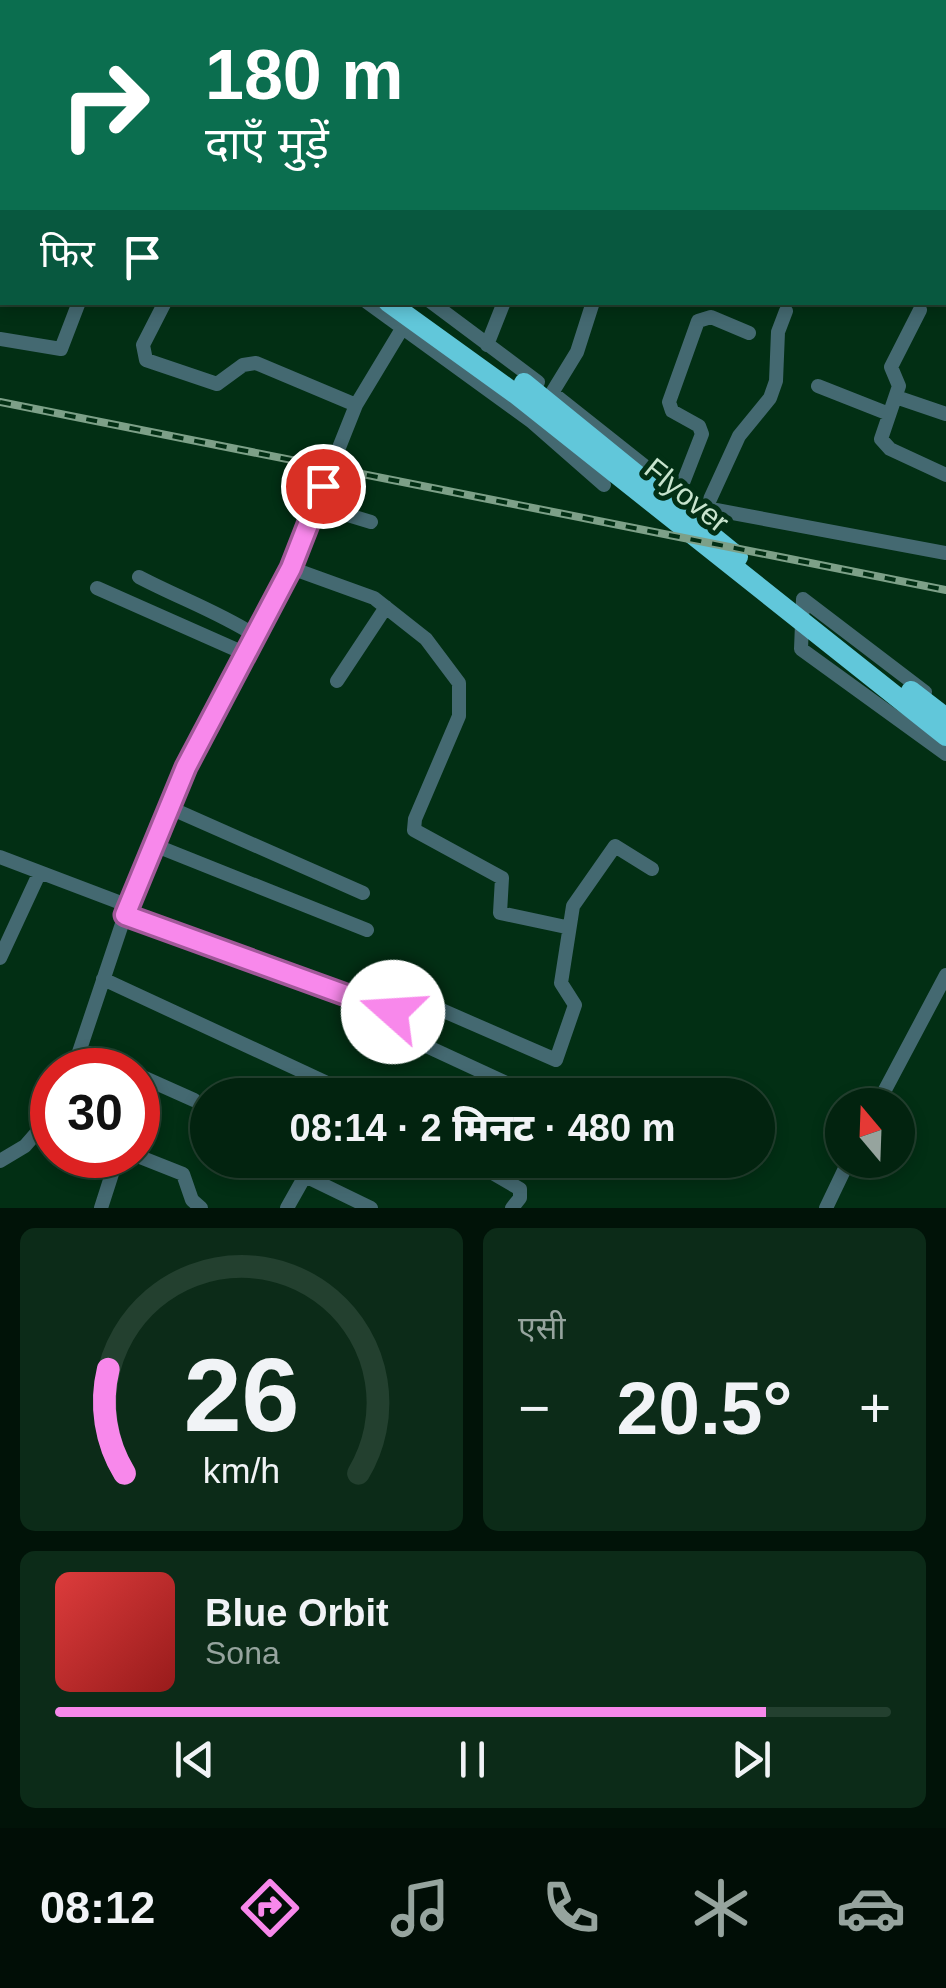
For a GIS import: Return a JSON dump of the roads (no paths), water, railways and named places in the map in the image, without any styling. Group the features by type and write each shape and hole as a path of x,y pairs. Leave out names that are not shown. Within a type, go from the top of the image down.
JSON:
{"highway":[{"name":"Flyover","path":"392,305 517,395 946,736"},
{"name":"Flyover","path":"417,305 560,410 724,546 946,718"}],"street":[{"path":"0,338 61,349 78,305"},
{"path":"163,305 143,345 146,360 216,384 253,362 356,404"},
{"path":"371,305 531,421 604,485"},
{"path":"435,305 694,506 946,553"},
{"path":"488,344 503,305"},
{"path":"531,421 553,394 576,352 593,305"},
{"path":"920,310 891,367 899,384 882,443 946,475"},
{"path":"706,508 740,436 770,398 776,382 778,332 786,311"},
{"path":"678,494 702,434 699,426 672,411 670,402 698,321 711,317 750,333"},
{"path":"80,1048 102,979 168,807 291,568 356,404 403,328"},
{"path":"818,386 889,414"},
{"path":"896,396 946,414"},
{"path":"315,505 370,522"},
{"path":"291,568 368,594 443,658 462,694 459,716 415,818 416,832 500,876 504,884 500,913 566,927"},
{"path":"139,577 197,608 222,614 256,636"},
{"path":"96,588 246,654"},
{"path":"946,708 803,598 802,649 946,754"},
{"path":"338,681 386,607"},
{"path":"168,807 362,892"},
{"path":"154,844 366,930"},
{"path":"495,1078 396,1032 390,1021 393,1012 407,995 556,1060 575,1005 561,983 572,906 611,848 619,848 652,869"},
{"path":"0,857 127,911 393,1012"},
{"path":"0,958 40,874"},
{"path":"886,1088 946,975"},
{"path":"102,979 316,1078"},
{"path":"160,1085 190,1098"},
{"path":"0,1161 30,1140"},
{"path":"160,1165 183,1174 192,1200 201,1208"},
{"path":"287,1208 305,1176 372,1208"},
{"path":"101,1208 111,1178"},
{"path":"501,1178 520,1189 520,1198 512,1208"},
{"path":"826,1208 840,1178"}],"railway":[{"path":"0,402 946,590"}]}
